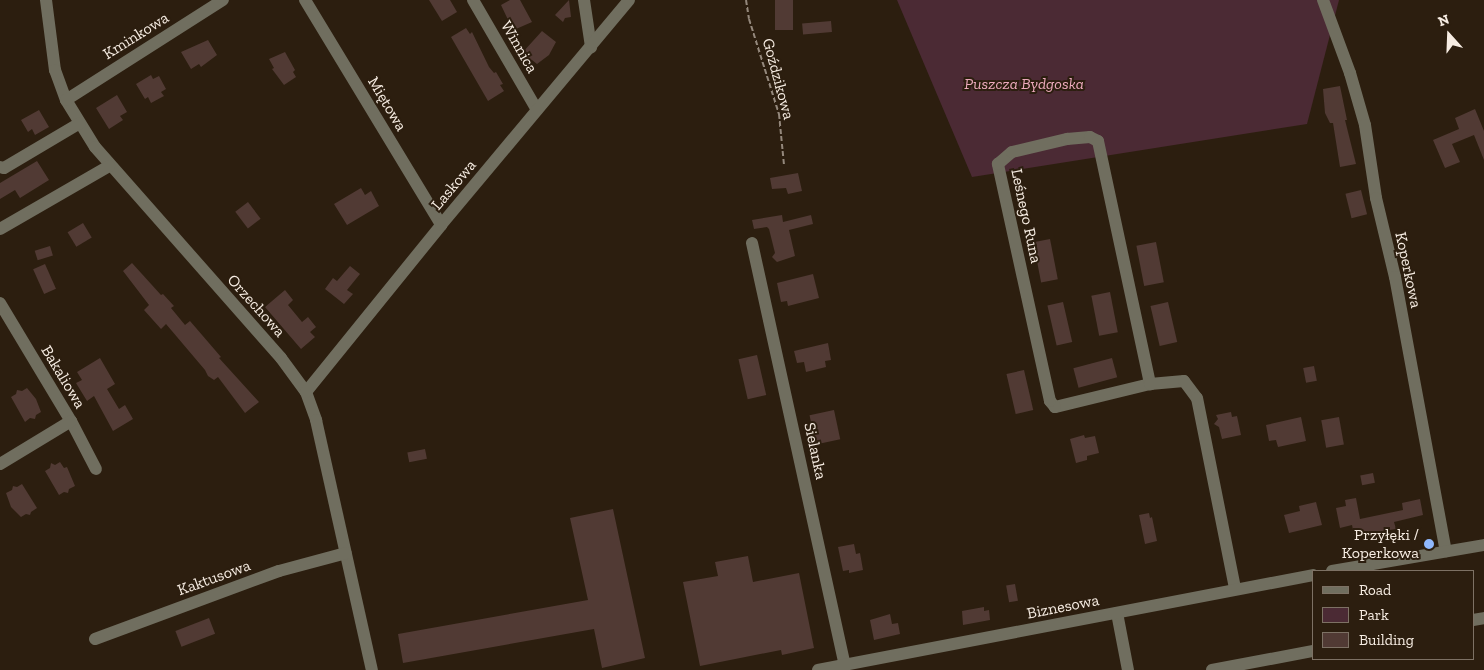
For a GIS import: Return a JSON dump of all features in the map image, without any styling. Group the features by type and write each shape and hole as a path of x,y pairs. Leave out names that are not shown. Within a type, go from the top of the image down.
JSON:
{"street":[{"name":"Orzechowa","path":"46,0 56,70 66,100 80,123 109,166 281,358 306,392 316,420 372,670"},
{"name":"Miętowa","path":"305,0 441,226"},
{"name":"Winnica","path":"473,0 538,110"},
{"path":"584,0 591,47"},
{"name":"Laskowa","path":"306,392 628,0"},
{"name":"Koperkowa","path":"1323,0 1350,73 1365,125 1376,198 1395,277 1446,551"},
{"name":"Kminkowa","path":"66,100 218,2"},
{"path":"0,167 4,168 80,123"},
{"name":"Leśnego Runa","path":"1150,384 1098,141 1090,137 1067,139 1012,152 998,164 1050,401 1055,406 1150,384 1184,381 1197,398 1235,588"},
{"path":"0,229 109,166"},
{"name":"Sielanka","path":"752,243 845,665"},
{"name":"Bakaliowa","path":"0,303 71,421 96,469"},
{"path":"0,464 71,421"},
{"path":"1338,570 1484,545"},
{"name":"Kaktusowa","path":"96,639 279,572 346,553"},
{"name":"Biznesowa","path":"818,670 1117,613 1235,588 1312,575"},
{"path":"1117,613 1128,670"},
{"path":"1212,670 1312,651"}],"path":[{"name":"Goździkowa","path":"746,0 749,20 779,114 784,165"}],"green space":[{"name":"Puszcza Bydgoska","path":"897,0 1339,0 1307,124 972,177"}],"building":[{"path":"429,0 450,0 457,12 442,21"},
{"path":"510,0 520,0 532,22 516,29 512,23 510,24 501,5"},
{"path":"569,0 571,17 565,18 563,22 555,15"},
{"path":"775,0 793,0 793,30 775,30"},
{"path":"831,21 832,32 803,34 802,24"},
{"path":"466,28 470,34 472,32 489,67 494,73 496,72 503,84 500,85 504,91 488,101 451,37"},
{"path":"542,31 556,42 549,55 537,64 532,60 528,61 528,56 523,52"},
{"path":"208,40 217,55 201,67 199,64 191,69 181,52"},
{"path":"285,52 295,70 293,72 296,77 284,85 272,69 274,68 269,59"},
{"path":"151,75 153,79 159,76 166,89 161,92 164,96 151,103 148,97 145,99 136,84"},
{"path":"1340,86 1347,120 1345,120 1356,164 1340,167 1333,123 1330,123 1325,113 1323,89"},
{"path":"117,95 127,112 120,116 123,120 109,129 96,108"},
{"path":"1475,109 1484,131 1484,160 1474,135 1452,144 1460,162 1445,168 1433,140 1459,129 1455,118"},
{"path":"39,110 49,127 35,135 32,129 28,132 21,120"},
{"path":"37,161 49,180 20,198 15,190 0,199 0,183"},
{"path":"798,173 802,191 788,194 786,188 772,189 770,178"},
{"path":"361,188 365,195 371,191 379,206 347,225 334,204"},
{"path":"1361,190 1367,214 1352,218 1345,194"},
{"path":"248,202 261,219 248,228 235,212"},
{"path":"782,215 783,222 811,215 813,224 789,230 795,256 777,262 772,257 775,253 769,229 767,227 754,229 752,220"},
{"path":"83,223 92,238 76,247 68,232"},
{"path":"1050,239 1058,279 1041,282 1033,242"},
{"path":"1156,242 1164,282 1144,286 1136,246"},
{"path":"50,246 53,256 38,260 35,251"},
{"path":"132,263 161,295 163,294 174,306 171,308 185,325 190,321 221,357 219,358 259,402 245,413 218,377 214,380 208,376 166,324 161,329 144,310 149,305 123,271"},
{"path":"45,264 56,289 44,294 33,269"},
{"path":"350,266 360,274 347,290 353,294 344,304 325,289 333,278 337,281"},
{"path":"813,274 819,298 788,306 787,301 781,302 777,283"},
{"path":"285,290 293,300 288,305 302,322 308,317 316,327 310,332 315,337 301,349 265,307"},
{"path":"1110,292 1118,332 1099,336 1091,296"},
{"path":"1063,302 1072,342 1057,346 1047,306"},
{"path":"1168,302 1177,342 1160,346 1150,306"},
{"path":"828,343 831,360 825,361 826,367 806,372 804,362 797,363 794,351"},
{"path":"757,355 766,395 748,399 738,359"},
{"path":"100,358 115,384 107,389 119,409 125,405 133,419 113,431 94,396 87,401 76,383 82,380 77,372"},
{"path":"1112,358 1117,377 1079,388 1073,368"},
{"path":"1314,366 1317,381 1306,383 1303,368"},
{"path":"1024,370 1033,410 1016,414 1006,374"},
{"path":"27,388 36,399 41,412 36,415 35,419 30,418 25,422 11,397 16,394 17,390 22,391"},
{"path":"834,410 840,439 816,445 810,415"},
{"path":"1231,412 1232,417 1237,416 1241,435 1222,439 1219,427 1214,424 1218,419 1216,415"},
{"path":"1301,417 1306,441 1278,447 1276,440 1269,441 1266,425"},
{"path":"1339,417 1344,445 1326,448 1321,420"},
{"path":"1084,435 1085,438 1095,436 1099,453 1087,456 1087,460 1076,463 1070,439"},
{"path":"425,449 427,459 409,462 407,452"},
{"path":"60,462 64,468 67,467 75,486 69,489 68,493 64,492 59,495 45,471 50,468 51,463 55,465"},
{"path":"1373,473 1375,483 1362,485 1360,475"},
{"path":"22,484 37,508 30,515 26,514 21,517 11,507 6,493 12,490 13,486 17,487"},
{"path":"1356,498 1360,519 1403,510 1402,503 1420,499 1423,515 1394,522 1396,529 1354,535 1352,525 1340,528 1336,508 1346,506 1345,500"},
{"path":"1316,502 1322,525 1289,533 1284,515 1300,511 1299,506"},
{"path":"613,509 645,658 602,668 594,629 403,663 398,634 588,600 570,518"},
{"path":"1149,513 1150,518 1152,517 1157,541 1145,544 1139,515"},
{"path":"854,544 856,554 860,553 863,570 849,573 849,570 843,571 838,547"},
{"path":"748,556 753,582 799,573 814,648 782,655 781,650 700,666 683,582 718,576 715,562"},
{"path":"1015,584 1018,601 1009,602 1006,586"},
{"path":"984,607 984,611 989,610 990,620 963,625 962,611"},
{"path":"890,614 892,624 898,623 900,634 874,640 870,620"},
{"path":"209,618 215,634 181,647 175,631"}],"place":[{"name":"Przyłęki / Koperkowa","path":"1429,544"}]}
